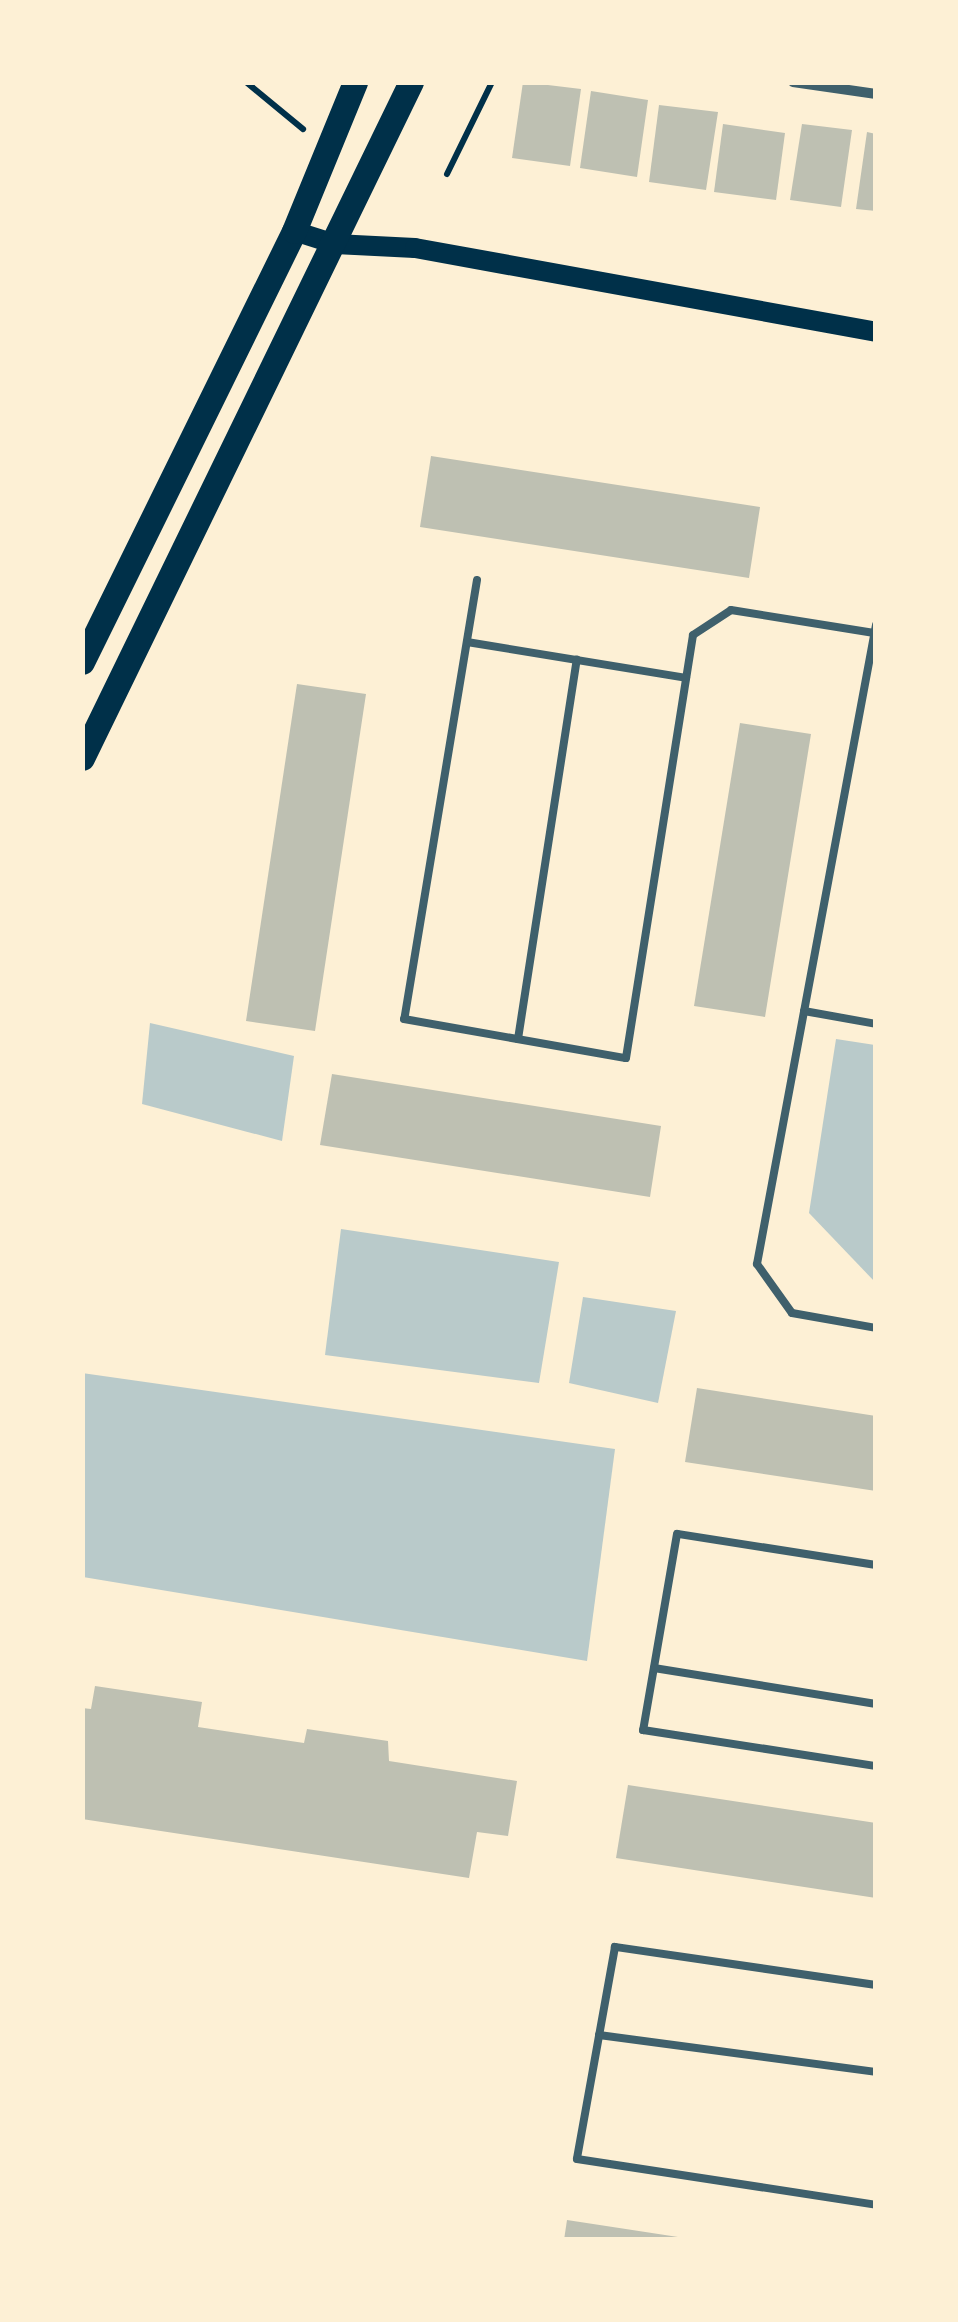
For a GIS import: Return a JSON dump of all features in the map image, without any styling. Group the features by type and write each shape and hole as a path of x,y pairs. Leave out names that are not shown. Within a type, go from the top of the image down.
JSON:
{"main road":[{"path":"82,662 294,232 355,82"},
{"path":"82,758 411,82"},
{"path":"294,232 334,244 416,248 876,332"}],"street":[{"path":"792,82 876,94"}],"lane":[{"path":"477,580 404,1019 626,1058 693,635 731,610 875,629 757,1264 792,1313 876,1328"},
{"path":"467,642 686,678"},
{"path":"518,1039 577,660"},
{"path":"804,1011 876,1024"},
{"path":"876,1564 678,1534 643,1730 876,1766"},
{"path":"654,1668 876,1704"},
{"path":"876,1985 615,1947 576,2159 876,2205"},
{"path":"599,2035 876,2072"}],"path":[{"path":"246,82 330,148"},
{"path":"447,174 492,82"}],"shaded area":[{"path":"150,1023 294,1056 282,1141 142,1104"},
{"path":"836,1039 875,1045 875,1282 809,1213"},
{"path":"341,1229 559,1262 539,1383 325,1355"},
{"path":"583,1297 676,1311 658,1403 569,1383"},
{"path":"82,1373 615,1449 587,1661 83,1577"}],"building":[{"path":"523,82 581,89 570,166 512,158"},
{"path":"591,91 648,100 637,177 580,168"},
{"path":"659,105 718,112 706,190 649,182"},
{"path":"723,124 785,133 776,200 714,192"},
{"path":"802,124 852,130 841,207 790,200"},
{"path":"867,132 876,134 876,211 856,209"},
{"path":"431,456 760,507 749,578 420,527"},
{"path":"297,684 366,694 315,1031 246,1021"},
{"path":"740,723 811,734 765,1017 694,1006"},
{"path":"332,1074 661,1126 650,1197 320,1145"},
{"path":"697,1388 876,1416 876,1491 685,1462"},
{"path":"95,1686 202,1702 198,1727 304,1743 307,1729 388,1741 389,1761 517,1781 508,1836 477,1832 469,1878 82,1819 82,1708 91,1709"},
{"path":"628,1785 876,1823 876,1898 616,1858"},
{"path":"567,2220 678,2237 564,2240"}]}
